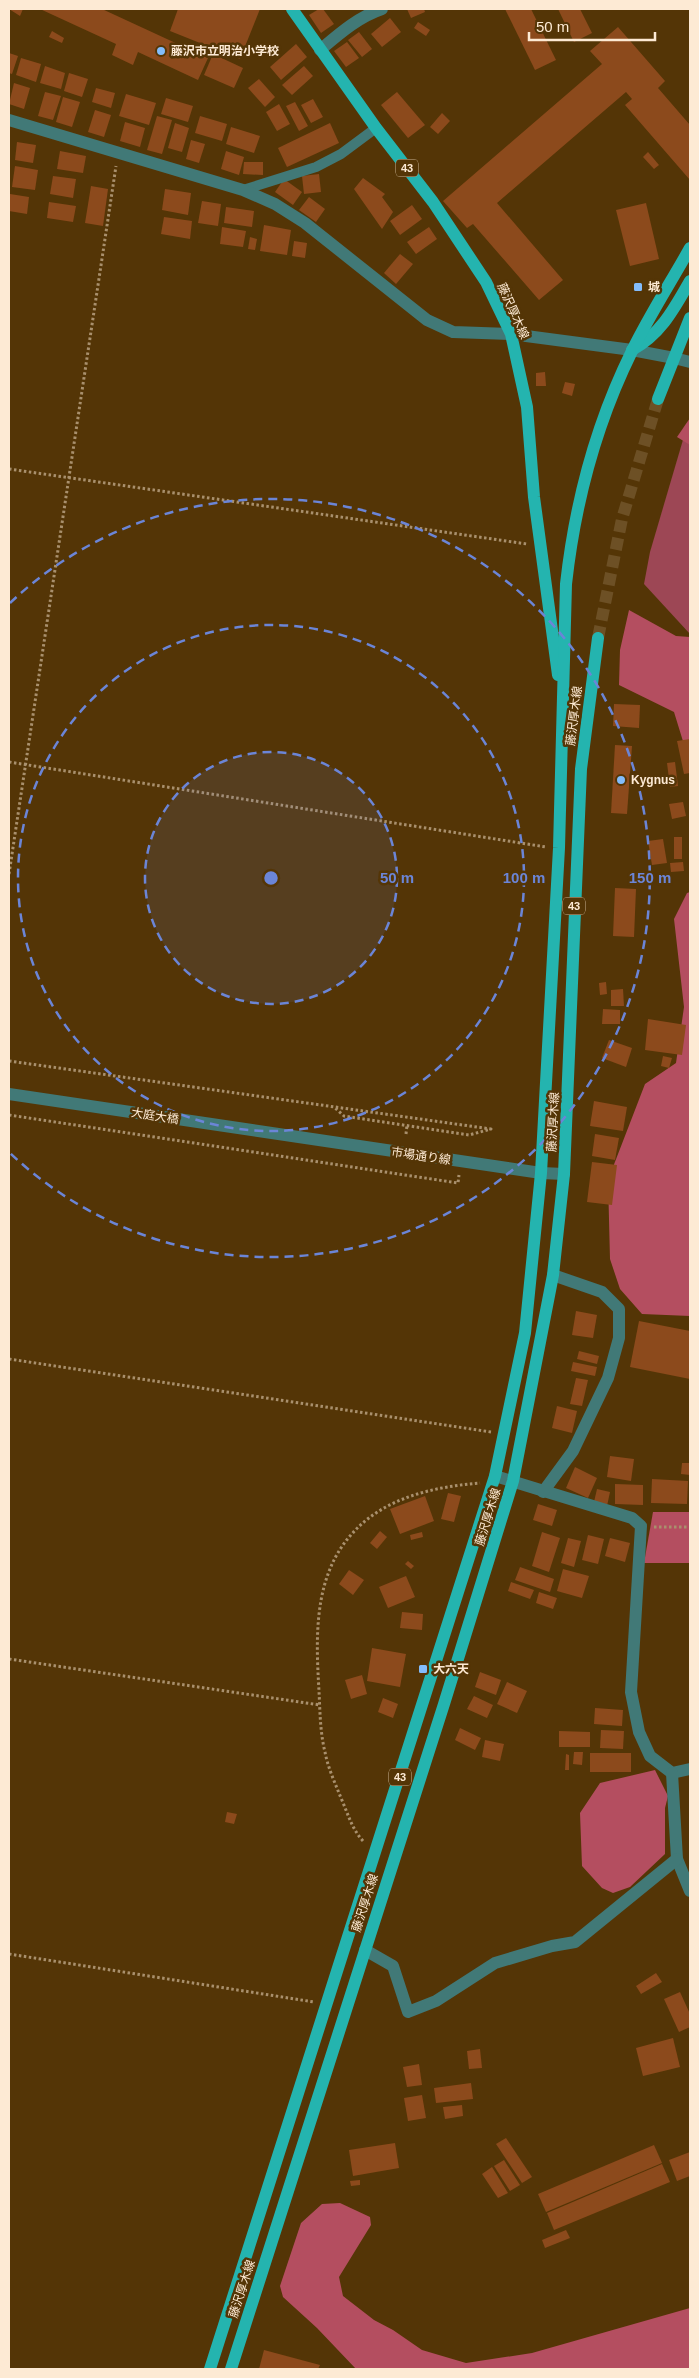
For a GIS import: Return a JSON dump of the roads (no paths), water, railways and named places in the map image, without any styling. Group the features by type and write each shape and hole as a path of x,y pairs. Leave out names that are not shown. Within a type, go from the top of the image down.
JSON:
{"main road":[{"name":"藤沢厚木線","path":"292,9 376,128 433,202 486,282 511,334 527,407 540,546 564,712"},
{"name":"藤沢厚木線","path":"210,2369 376,1855 494,1479 524,1333 541,1173 559,848 566,584 575,519 601,424 632,350 690,248"},
{"path":"632,350 646,342 666,322 690,282"},
{"path":"658,399 690,318"},
{"name":"藤沢厚木線","path":"231,2369 513,1481 552,1275 564,1174 581,770 598,638"}],"street":[{"path":"320,50 346,28 371,13 382,9"},
{"path":"9,120 243,190 275,204 305,223 427,320 453,332 511,334 632,350 690,362"},
{"name":"大庭大橋","path":"9,1094 301,1139"},
{"name":"市場通り線","path":"301,1139 541,1173 564,1174"},
{"path":"543,1492 577,1443 608,1378 619,1338 620,1309 602,1292 552,1275"},
{"path":"494,1479 513,1481 543,1492 632,1518 641,1526 631,1692 639,1732 650,1756 672,1773 690,1770"},
{"path":"672,1773 678,1859 690,1891"},
{"path":"365,1950 392,1966 408,2012 436,2001 494,1963 552,1946 574,1942 678,1859"}],"lane":[{"path":"243,190 316,167 341,154 376,128"}],"tunnel":[{"path":"598,638 622,519 658,399"}],"place":[{"name":"藤沢市立明治小学校","path":"161,51"},
{"name":"城","path":"638,287"},
{"name":"Kygnus","path":"621,780"},
{"name":"大六天","path":"423,1669"}]}
